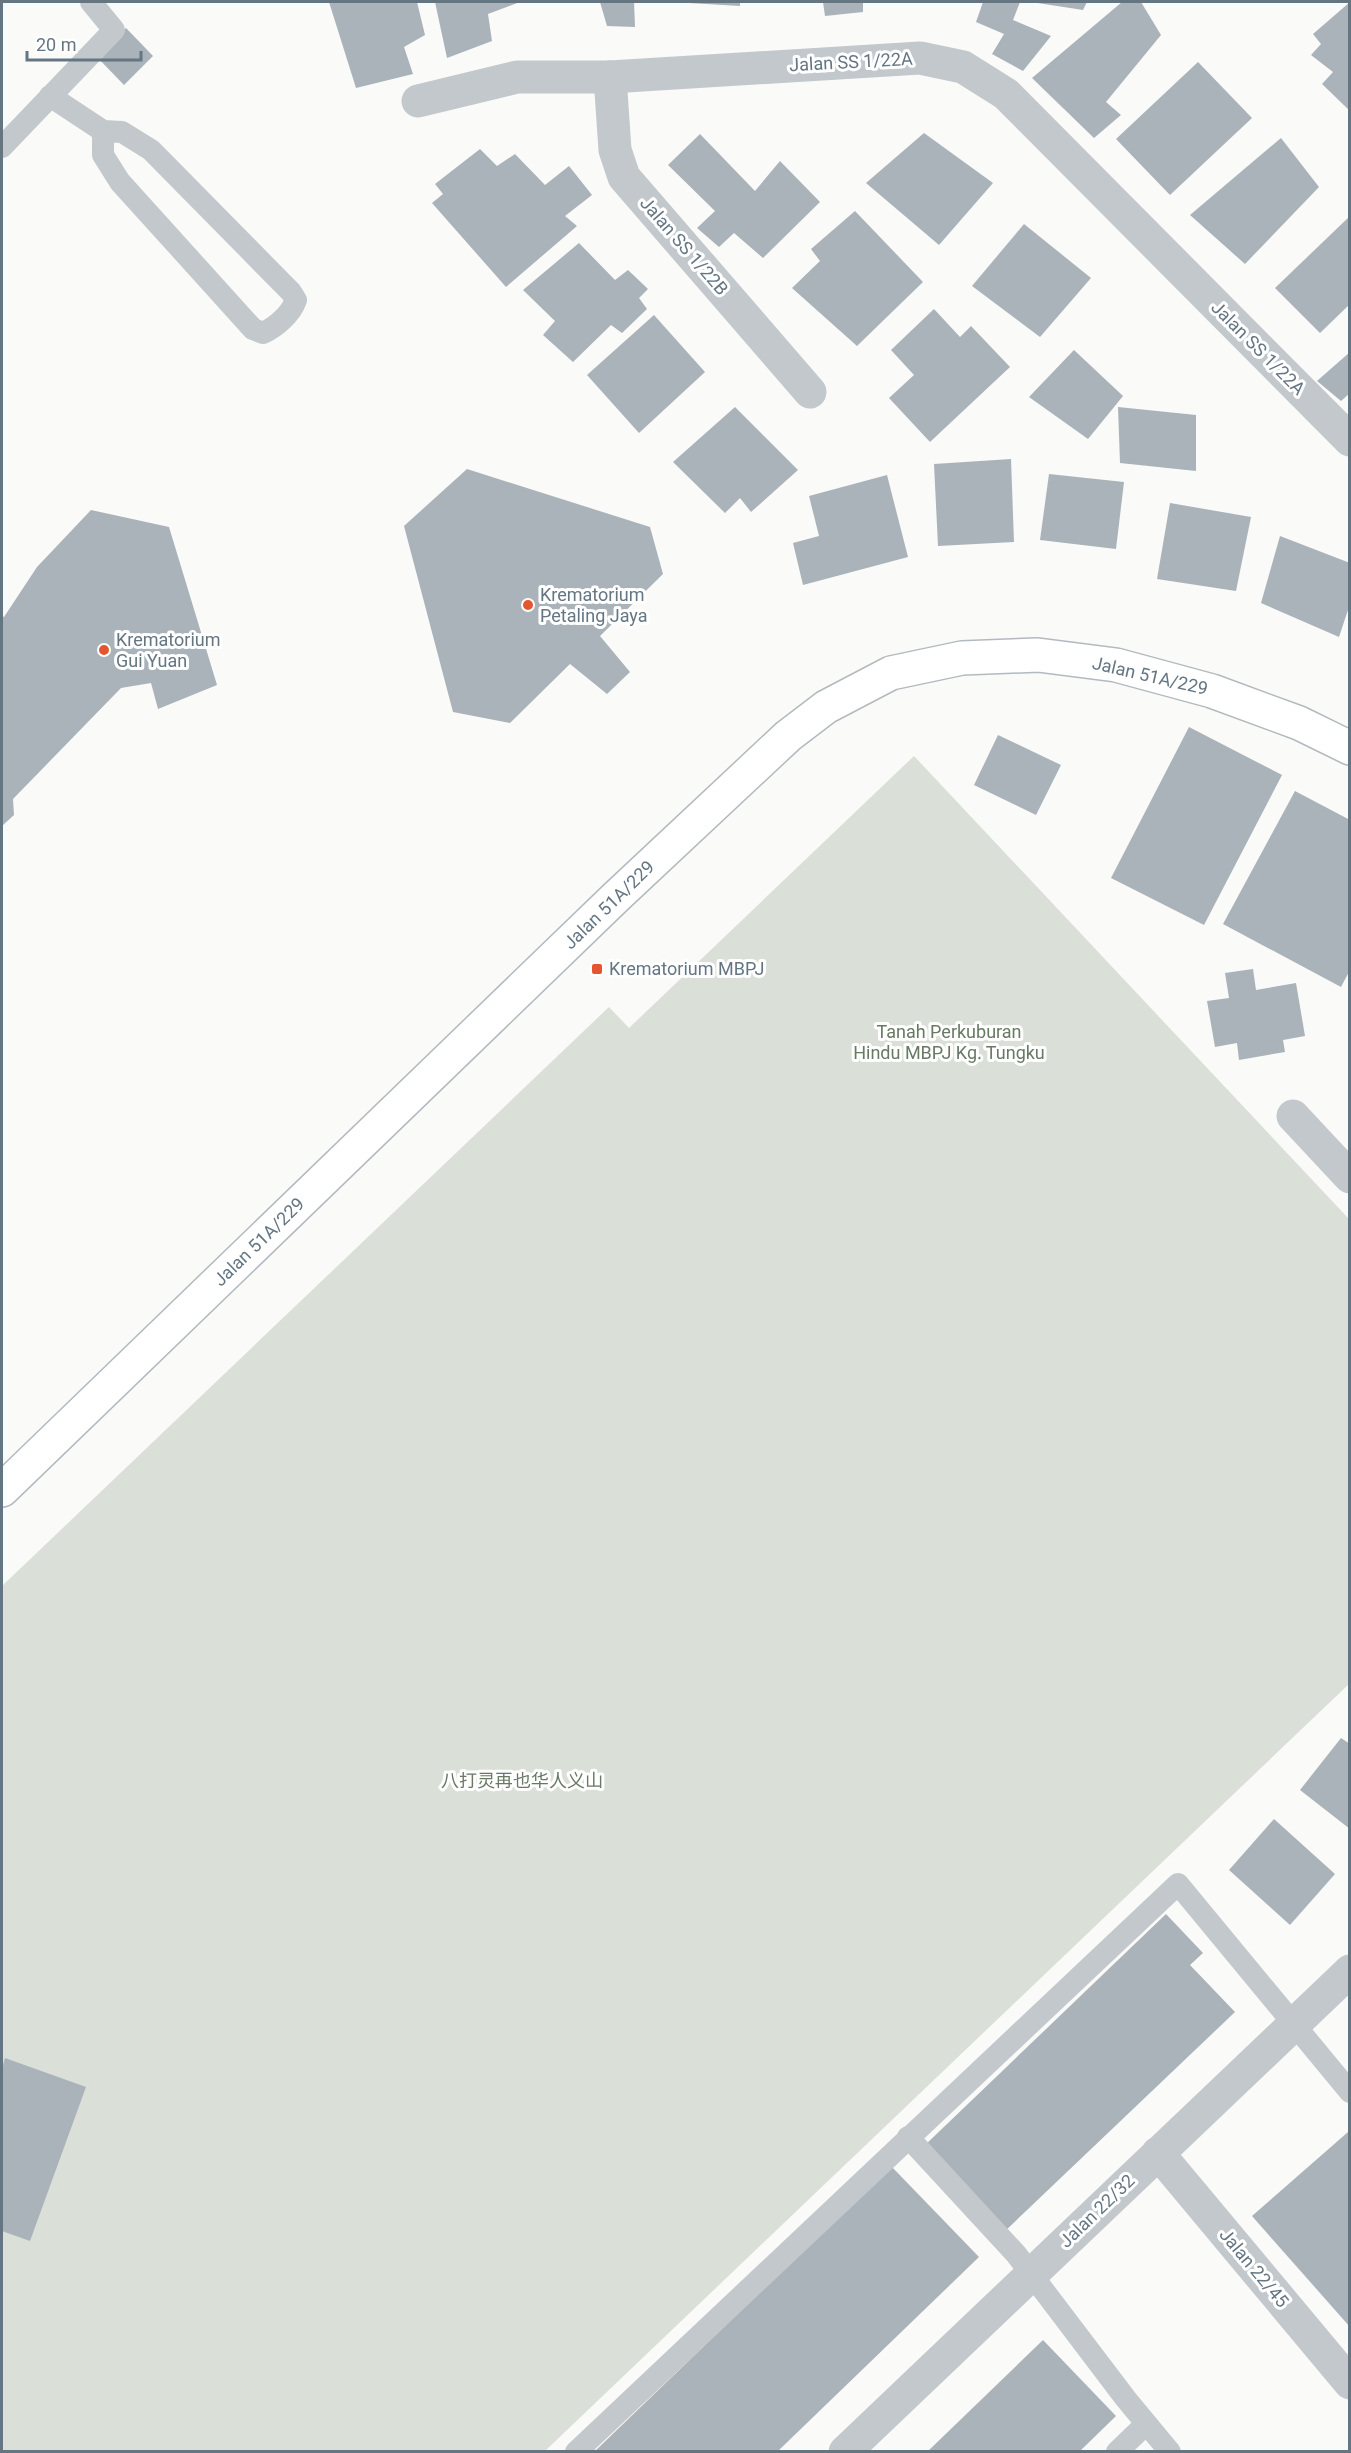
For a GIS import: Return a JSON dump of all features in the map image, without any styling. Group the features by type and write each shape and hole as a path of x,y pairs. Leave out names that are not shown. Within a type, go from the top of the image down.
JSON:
{"street":[{"name":"Jalan SS 1/22A","path":"418,101 517,77 610,77 920,58 963,67 1006,94 1350,440"},
{"name":"Jalan SS 1/22B","path":"610,77 615,150 624,177 810,392"},
{"name":"Jalan 51A/229","path":"2,1490 616,897 788,736 826,707 891,673 962,658 1038,655 1116,665 1212,691 1299,723 1350,748"},
{"path":"1293,1116 1350,1177"},
{"name":"Jalan 22/32","path":"845,2451 1350,1971"},
{"name":"Jalan 22/45","path":"1158,2152 1350,2383"}],"lane":[{"path":"2,147 114,30 91,2"},
{"path":"50,96 103,131 122,132 151,150 291,292 296,300 293,308 271,329 263,333 253,329 120,182 103,154 103,131"},
{"path":"576,2451 1178,1884 1350,2092"},
{"path":"908,2137 1016,2254 1146,2424 1170,2451"},
{"path":"1117,2451 1146,2424"}],"green space":[{"name":"八打灵再也华人义山","path":"914,756 1349,1219 1349,1684 545,2451 2,2452 2,1586 609,1007 629,1028"}],"building":[{"path":"329,2 417,2 425,35 404,47 413,74 356,88"},
{"path":"435,2 520,2 488,14 492,41 447,58"},
{"path":"600,2 634,2 635,27 607,26"},
{"path":"740,2 740,6 689,3"},
{"path":"823,2 863,2 863,12 825,16"},
{"path":"983,2 1020,2 1013,20 1051,36 1023,71 992,54 1004,34 976,22"},
{"path":"1031,2 1087,2 1083,10"},
{"path":"1122,2 1141,2 1161,35 1106,102 1121,115 1094,138 1032,78"},
{"path":"1350,2 1350,111 1322,84 1333,72 1311,55 1321,44 1313,34"},
{"path":"126,28 153,56 124,85 96,56"},
{"path":"1198,62 1252,118 1170,195 1116,139"},
{"path":"924,133 993,183 939,245 866,183"},
{"path":"700,134 755,191 780,161 820,202 763,258 734,233 719,247 697,228 715,211 668,165"},
{"path":"1281,138 1319,187 1245,264 1190,215"},
{"path":"480,149 497,166 515,154 545,185 569,166 592,195 565,216 577,226 506,287 432,203 443,194 435,184"},
{"path":"855,211 923,282 857,346 792,288 820,261 811,249"},
{"path":"1350,216 1350,304 1320,333 1275,288"},
{"path":"1024,224 1091,278 1040,337 972,286"},
{"path":"579,243 615,280 628,270 648,289 639,298 647,309 622,333 611,325 573,362 543,335 555,321 523,290"},
{"path":"934,309 960,337 971,326 1010,367 930,442 889,398 914,375 891,350"},
{"path":"654,315 705,372 639,433 587,375"},
{"path":"1074,350 1123,396 1088,439 1029,397"},
{"path":"1350,352 1350,393 1341,401 1317,381"},
{"path":"735,407 798,470 751,512 740,498 725,513 673,462"},
{"path":"1118,407 1196,415 1196,471 1120,463"},
{"path":"1011,459 1014,542 938,546 934,464"},
{"name":"Krematorium Petaling Jaya","path":"467,469 650,527 663,574 600,636 630,672 607,694 570,664 510,723 453,712 404,526"},
{"path":"1049,474 1124,482 1116,549 1040,540"},
{"path":"887,475 908,557 803,585 793,543 819,536 809,496"},
{"path":"1170,503 1251,517 1236,591 1157,579"},
{"name":"Krematorium Gui Yuan","path":"91,510 169,527 217,685 158,709 151,683 121,688 13,799 14,815 2,826 2,616 4,617 37,567"},
{"path":"1280,536 1350,563 1350,604 1339,637 1261,603"},
{"path":"1189,727 1282,775 1204,925 1111,878"},
{"path":"998,735 1061,765 1036,815 974,785"},
{"path":"1295,791 1350,820 1350,970 1341,987 1223,924"},
{"path":"1253,969 1256,990 1296,983 1305,1036 1283,1040 1285,1052 1239,1060 1237,1043 1215,1047 1207,1001 1229,998 1225,973"},
{"path":"1341,1738 1350,1744 1350,1829 1300,1790"},
{"path":"1274,1819 1335,1874 1290,1925 1229,1870"},
{"path":"1166,1914 1203,1953 1190,1965 1235,2012 1004,2232 923,2147"},
{"path":"5,2058 86,2087 30,2241 2,2231 2,2069"},
{"path":"1348,2132 1350,2134 1350,2327 1252,2216"},
{"path":"891,2166 979,2257 777,2452 594,2452"},
{"path":"1043,2340 1116,2416 1079,2452 927,2452"}],"place":[{"name":"Krematorium Petaling Jaya","path":"528,605"},
{"name":"Krematorium Gui Yuan","path":"104,650"},
{"name":"Krematorium MBPJ","path":"597,969"}],"park label":[{"name":"Tanah Perkuburan Hindu MBPJ Kg. Tungku","path":"949,1042"}]}
